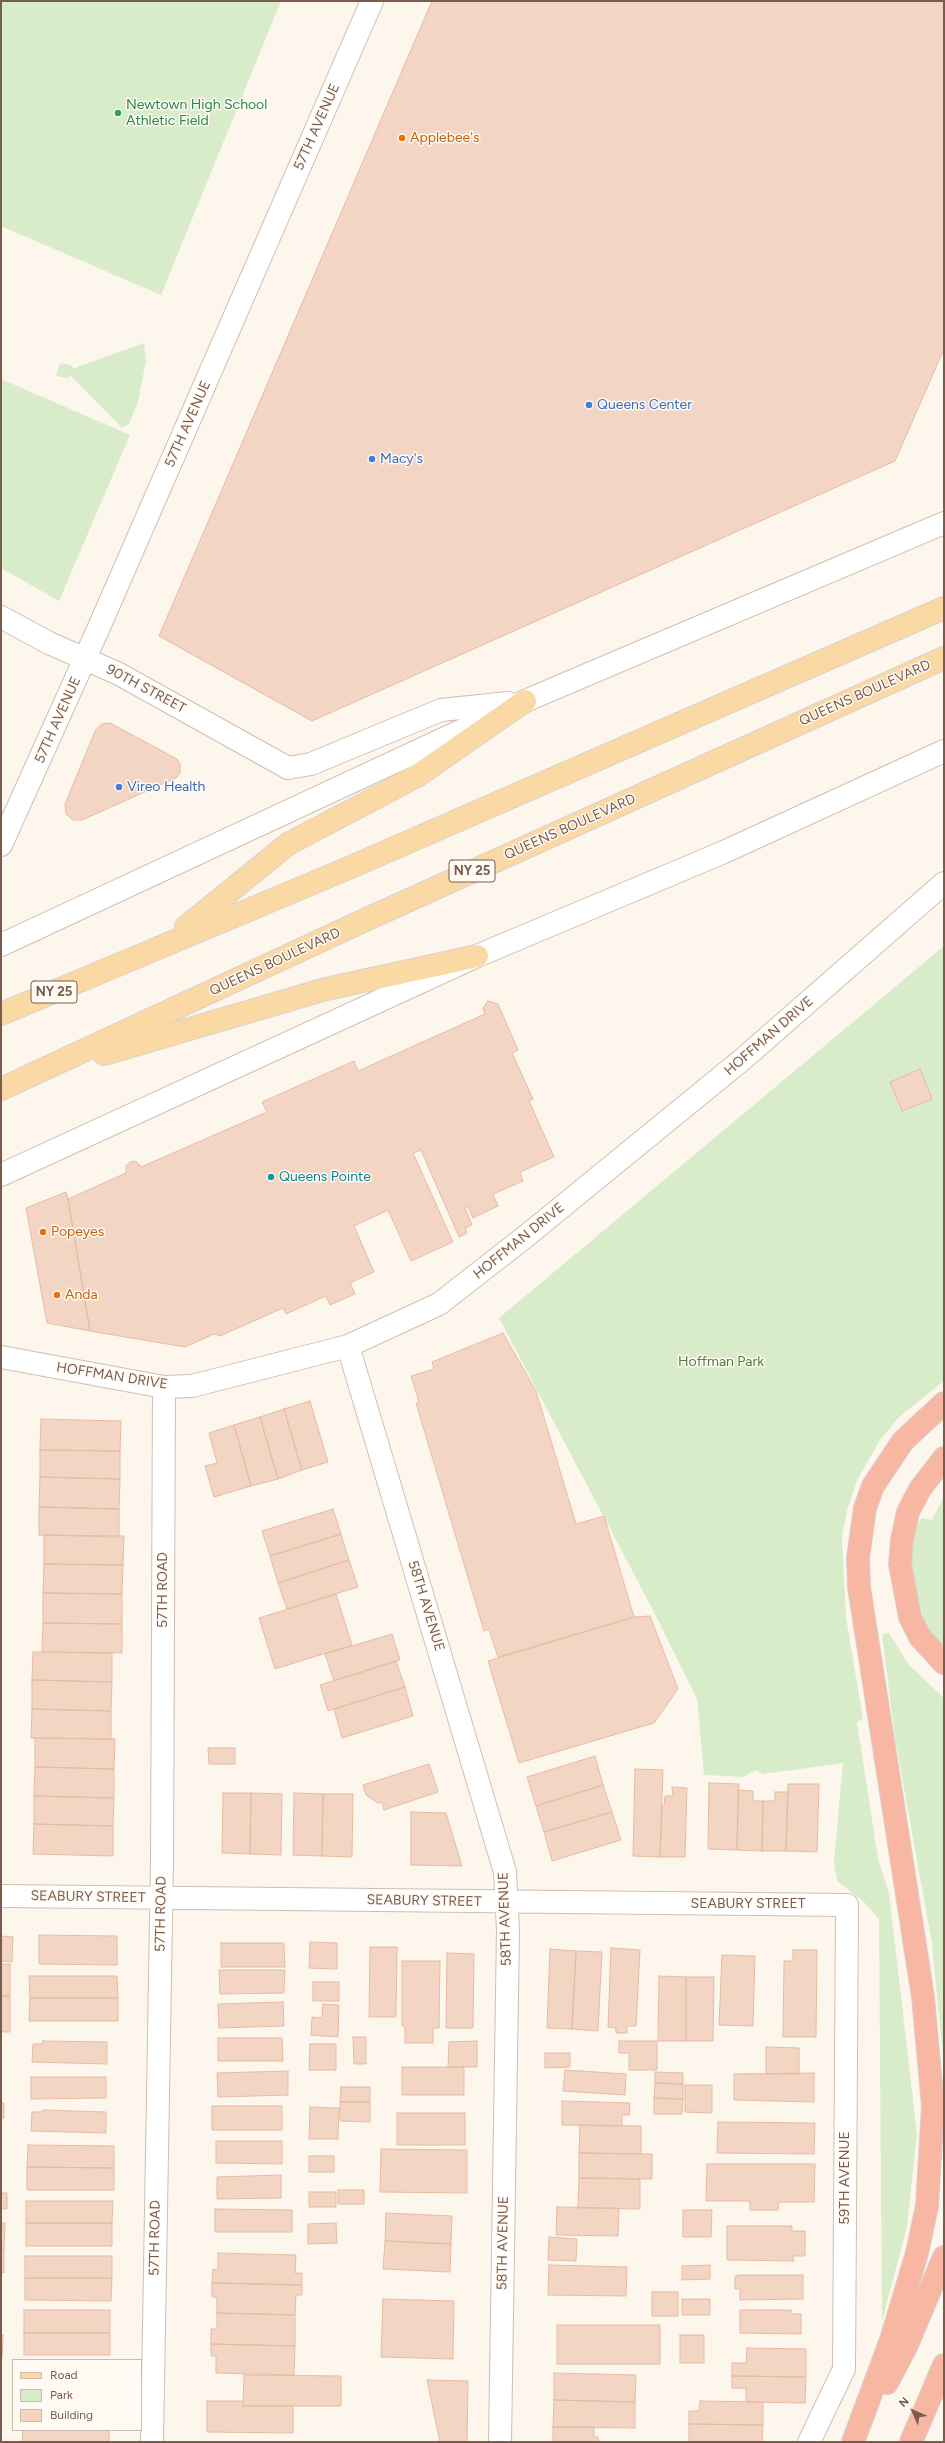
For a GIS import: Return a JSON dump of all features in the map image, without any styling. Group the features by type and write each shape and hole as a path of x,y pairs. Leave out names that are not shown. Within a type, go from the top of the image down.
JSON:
{"highway":[{"path":"853,2442 891,2340 917,2252 927,2206 933,2106 923,1997 858,1587 858,1558 865,1508 873,1486 903,1442 944,1402"},
{"path":"944,1458 920,1489 908,1512 902,1540 900,1564 910,1617 920,1637 944,1663"},
{"path":"856,2442 906,2347 944,2257"},
{"path":"911,2442 944,2365"}],"main road":[{"name":"NY 25","path":"1,1014 168,942 351,867 944,608"},
{"name":"QUEENS BOULEVARD","path":"1,1089 34,1075 358,923 944,658"},
{"path":"168,942 288,844 417,776 525,701"},
{"path":"34,1075 326,989 477,956"}],"street":[{"name":"57TH AVENUE","path":"1,845 85,658 372,1"},
{"path":"1,945 525,701 944,523"},
{"name":"90TH STREET","path":"1,617 48,643 119,674 288,768 311,764 441,710 525,701"},
{"path":"1,1175 477,956 724,852 944,751"},
{"name":"HOFFMAN DRIVE","path":"1,1357 164,1387 192,1386 348,1346 444,1301 743,1059 944,883"},
{"name":"58TH AVENUE","path":"348,1346 505,1872 508,1930 500,2442"},
{"name":"57TH ROAD","path":"152,2442 162,1898 164,1387"},
{"name":"SEABURY STREET","path":"1,1896 847,1905"},
{"name":"59TH AVENUE","path":"810,2442 844,2369 847,1905"}],"green space":[{"name":"Newtown High School Athletic Field","path":"1,1 281,1 161,295 1,226"},
{"path":"144,343 146,361 138,402 129,424 122,428 70,375 69,378 56,376 60,363 73,366 72,369"},
{"path":"1,379 130,435 59,601 1,568"},
{"name":"Hoffman Park","path":"944,946 944,1381 899,1417 880,1440 857,1480 847,1511 842,1537 846,1617 863,1719 857,1722 878,1859 889,1893 917,2134 907,2227 882,2321 879,1919 863,1901 837,1881 834,1861 843,1763 763,1774 756,1770 743,1777 704,1775 697,1699 656,1616 499,1318"},
{"path":"944,1497 944,1646 926,1627 910,1567 915,1527 922,1518 932,1520"},
{"path":"889,1633 909,1665 944,1698 944,2067 932,1944 895,1738 882,1634"}],"building":[{"name":"Queens Center","path":"432,1 944,1 944,349 895,461 312,721 159,636"},
{"path":"110,723 177,759 180,764 180,773 176,778 82,820 73,820 66,814 65,804 96,729 102,724"},
{"name":"Queens Pointe","path":"488,1001 498,1004 518,1050 512,1053 533,1099 529,1101 554,1157 520,1172 523,1181 493,1194 498,1206 473,1218 468,1206 465,1208 472,1225 465,1228 467,1233 459,1237 421,1150 413,1153 453,1242 411,1261 388,1210 354,1226 374,1272 350,1283 355,1294 330,1305 326,1296 286,1314 283,1308 220,1336 214,1334 185,1347 90,1331 68,1199 126,1173 126,1166 130,1162 136,1161 141,1167 267,1112 262,1102 354,1061 358,1071 485,1014 483,1008"},
{"path":"920,1069 932,1099 902,1111 890,1082"},
{"path":"66,1192 90,1331 47,1323 26,1208"},
{"path":"503,1333 536,1391 576,1524 604,1516 634,1617 498,1657 489,1629 484,1631 416,1403 419,1402 411,1376 434,1369 432,1362"},
{"path":"310,1401 328,1462 302,1470 284,1409"},
{"path":"284,1409 302,1470 278,1479 260,1417"},
{"path":"260,1417 278,1479 251,1486 234,1425"},
{"path":"41,1419 121,1421 120,1451 40,1450"},
{"path":"234,1425 251,1486 214,1497 205,1466 217,1463 209,1433"},
{"path":"40,1450 120,1451 120,1479 40,1477"},
{"path":"40,1477 120,1479 119,1509 39,1507"},
{"path":"39,1507 119,1509 119,1537 39,1535"},
{"path":"333,1509 341,1534 270,1556 262,1531"},
{"path":"341,1534 349,1560 278,1583 270,1556"},
{"path":"44,1535 124,1536 123,1565 44,1564"},
{"path":"349,1560 358,1587 287,1609 278,1583"},
{"path":"44,1564 123,1565 122,1594 43,1593"},
{"path":"43,1593 122,1594 122,1624 43,1623"},
{"path":"336,1594 352,1645 275,1669 259,1618"},
{"path":"650,1616 678,1689 654,1723 519,1763 488,1661 634,1617"},
{"path":"43,1623 122,1624 122,1653 42,1652"},
{"path":"392,1634 400,1660 334,1681 325,1654"},
{"path":"33,1652 112,1653 112,1682 32,1680"},
{"path":"396,1661 405,1687 328,1711 320,1685"},
{"path":"32,1680 112,1682 111,1711 32,1709"},
{"path":"405,1687 413,1716 342,1738 334,1709"},
{"path":"32,1709 111,1711 111,1739 31,1738"},
{"path":"35,1738 115,1739 114,1769 35,1767"},
{"path":"208,1748 235,1748 235,1764 209,1764"},
{"path":"595,1756 603,1785 536,1806 527,1777"},
{"path":"429,1764 438,1792 384,1810 382,1802 378,1803 366,1795 363,1785"},
{"path":"35,1767 114,1769 114,1798 34,1796"},
{"path":"635,1769 663,1770 660,1857 633,1856"},
{"path":"709,1783 739,1784 737,1850 708,1849"},
{"path":"788,1784 819,1784 817,1852 786,1851"},
{"path":"603,1785 612,1812 544,1832 536,1806"},
{"path":"672,1787 687,1788 685,1857 660,1857 662,1806 664,1806 665,1796 673,1796"},
{"path":"738,1790 753,1791 753,1801 763,1801 762,1851 737,1850"},
{"path":"775,1792 788,1792 786,1851 762,1851 763,1801 775,1801"},
{"path":"223,1793 251,1793 250,1854 222,1853"},
{"path":"251,1793 282,1794 281,1855 250,1854"},
{"path":"294,1793 323,1794 322,1856 293,1855"},
{"path":"323,1794 353,1794 352,1857 322,1856"},
{"path":"34,1796 114,1798 113,1826 34,1824"},
{"path":"411,1812 446,1813 462,1866 411,1865"},
{"path":"612,1812 621,1840 552,1861 544,1832"},
{"path":"34,1824 113,1826 113,1856 33,1854"},
{"path":"39,1935 117,1936 117,1965 39,1964"},
{"path":"1,1936 13,1937 12,1962 1,1961"},
{"path":"310,1942 337,1943 337,1969 309,1968"},
{"path":"221,1943 284,1943 285,1967 221,1967"},
{"path":"370,1947 397,1947 396,2017 369,2017"},
{"path":"611,1948 640,1950 636,2026 627,2026 627,2033 616,2033 616,2028 608,2027"},
{"path":"550,1949 576,1951 572,2029 547,2028"},
{"path":"793,1950 817,1950 816,2037 783,2037 784,1961 793,1961"},
{"path":"576,1951 602,1952 598,2031 572,2029"},
{"path":"447,1953 474,1954 473,2028 446,2028"},
{"path":"722,1955 755,1956 753,2026 719,2025"},
{"path":"402,1961 440,1961 439,2028 433,2028 433,2043 405,2043 405,2027 402,2026"},
{"path":"1,1964 10,1964 10,1996 1,1996"},
{"path":"219,1970 285,1970 284,1993 220,1994"},
{"path":"29,1976 117,1976 118,1998 30,1998"},
{"path":"659,1976 686,1977 686,2041 658,2041"},
{"path":"686,1977 714,1977 713,2041 686,2041"},
{"path":"313,1982 339,1982 339,2001 313,2001"},
{"path":"1,1996 10,1996 10,2032 1,2032"},
{"path":"30,1998 118,1998 118,2021 29,2021"},
{"path":"283,2002 284,2026 219,2028 218,2004"},
{"path":"323,2004 339,2005 338,2037 311,2035 312,2017 322,2018"},
{"path":"353,2037 366,2037 366,2064 354,2064"},
{"path":"218,2038 282,2038 283,2061 218,2061"},
{"path":"43,2041 107,2042 107,2064 32,2062 33,2044 42,2044"},
{"path":"477,2041 477,2067 448,2067 449,2042"},
{"path":"619,2041 657,2041 657,2070 629,2070 629,2053 619,2053"},
{"path":"310,2044 336,2044 336,2070 309,2070"},
{"path":"766,2047 799,2048 799,2074 766,2074"},
{"path":"545,2053 570,2053 570,2067 545,2068"},
{"path":"402,2067 464,2067 464,2095 402,2095"},
{"path":"565,2070 626,2074 625,2095 563,2091"},
{"path":"288,2071 288,2095 218,2097 217,2073"},
{"path":"655,2072 683,2073 683,2084 655,2083"},
{"path":"814,2073 814,2102 734,2100 734,2074"},
{"path":"31,2077 106,2077 106,2098 31,2099"},
{"path":"655,2083 683,2084 683,2099 654,2098"},
{"path":"685,2085 712,2085 712,2113 685,2112"},
{"path":"341,2087 370,2087 370,2102 340,2102"},
{"path":"654,2098 683,2099 682,2114 654,2114"},
{"path":"562,2101 630,2103 629,2115 622,2115 622,2126 562,2125"},
{"path":"340,2102 370,2102 370,2122 340,2121"},
{"path":"1,2103 4,2103 4,2118 1,2118"},
{"path":"212,2106 282,2106 282,2130 212,2130"},
{"path":"310,2107 339,2108 338,2139 309,2139"},
{"path":"43,2110 106,2112 106,2133 31,2131 32,2112 42,2112"},
{"path":"397,2113 465,2113 465,2145 397,2145"},
{"path":"718,2122 815,2123 814,2154 717,2153"},
{"path":"580,2125 641,2126 641,2154 579,2153"},
{"path":"216,2141 282,2141 282,2164 216,2163"},
{"path":"28,2145 114,2146 114,2168 27,2167"},
{"path":"381,2149 467,2150 467,2193 380,2192"},
{"path":"579,2153 652,2154 652,2179 579,2178"},
{"path":"309,2156 334,2156 334,2172 309,2172"},
{"path":"707,2164 815,2164 814,2202 779,2202 778,2210 750,2210 750,2201 706,2201"},
{"path":"27,2167 114,2168 114,2190 27,2190"},
{"path":"281,2175 281,2198 217,2199 217,2177"},
{"path":"579,2178 640,2179 640,2209 578,2208"},
{"path":"338,2190 364,2190 364,2204 338,2204"},
{"path":"309,2192 336,2192 336,2207 309,2207"},
{"path":"1,2193 7,2193 7,2209 1,2209"},
{"path":"26,2201 113,2201 112,2223 26,2223"},
{"path":"557,2207 619,2208 618,2236 556,2235"},
{"path":"215,2209 292,2210 292,2232 215,2232"},
{"path":"683,2210 712,2210 711,2237 683,2237"},
{"path":"386,2213 452,2216 451,2244 385,2241"},
{"path":"1,2223 5,2223 4,2249 1,2249"},
{"path":"26,2223 112,2223 112,2246 26,2246"},
{"path":"336,2223 337,2243 308,2244 308,2224"},
{"path":"727,2226 792,2226 792,2231 805,2231 805,2256 793,2256 794,2261 727,2260"},
{"path":"549,2237 577,2239 576,2261 548,2260"},
{"path":"385,2241 451,2244 450,2272 383,2269"},
{"path":"1,2249 4,2249 4,2273 1,2272"},
{"path":"218,2253 296,2255 295,2273 302,2273 302,2285 212,2283 213,2269 218,2270"},
{"path":"25,2256 112,2256 112,2278 25,2278"},
{"path":"549,2265 627,2267 626,2296 548,2295"},
{"path":"710,2265 710,2279 682,2280 682,2266"},
{"path":"803,2275 803,2299 740,2300 740,2289 735,2289 735,2276"},
{"path":"25,2278 112,2278 111,2301 25,2300"},
{"path":"212,2283 302,2285 302,2295 296,2295 295,2315 217,2313 217,2298 212,2297"},
{"path":"652,2292 678,2292 678,2316 652,2316"},
{"path":"383,2299 454,2301 453,2359 381,2357"},
{"path":"682,2299 710,2299 710,2315 682,2315"},
{"path":"24,2310 110,2310 110,2333 24,2333"},
{"path":"740,2310 791,2310 791,2314 801,2314 801,2334 740,2333"},
{"path":"217,2313 295,2315 295,2346 211,2344 211,2329 217,2329"},
{"path":"557,2325 660,2325 660,2364 557,2364"},
{"path":"24,2333 110,2333 110,2355 24,2355"},
{"path":"1,2335 3,2335 2,2359 1,2359"},
{"path":"680,2335 704,2335 704,2363 680,2363"},
{"path":"211,2344 295,2346 294,2375 216,2373 216,2356 211,2356"},
{"path":"747,2348 806,2349 806,2377 732,2376 732,2363 746,2363"},
{"path":"554,2373 636,2375 635,2402 554,2400"},
{"path":"244,2375 341,2376 341,2406 243,2406"},
{"path":"732,2376 806,2377 805,2403 746,2402 746,2388 732,2388"},
{"path":"427,2380 468,2381 467,2442 440,2442"},
{"path":"554,2400 635,2402 635,2428 553,2427"},
{"path":"207,2401 243,2401 243,2406 293,2406 293,2433 207,2432"},
{"path":"700,2401 763,2402 763,2425 689,2424 689,2411 699,2411"},
{"path":"689,2424 763,2425 762,2442 689,2442"},
{"path":"553,2427 594,2427 594,2437 598,2437 598,2442 553,2442"},
{"path":"23,2431 109,2431 109,2442 22,2442"}],"place":[{"name":"Newtown High School Athletic Field","path":"118,113"},
{"name":"Applebee's","path":"402,138"},
{"name":"Queens Center","path":"589,405"},
{"name":"Macy's","path":"372,459"},
{"name":"Vireo Health","path":"119,787"},
{"name":"Queens Pointe","path":"271,1177"},
{"name":"Popeyes","path":"43,1232"},
{"name":"Anda","path":"57,1295"}]}
